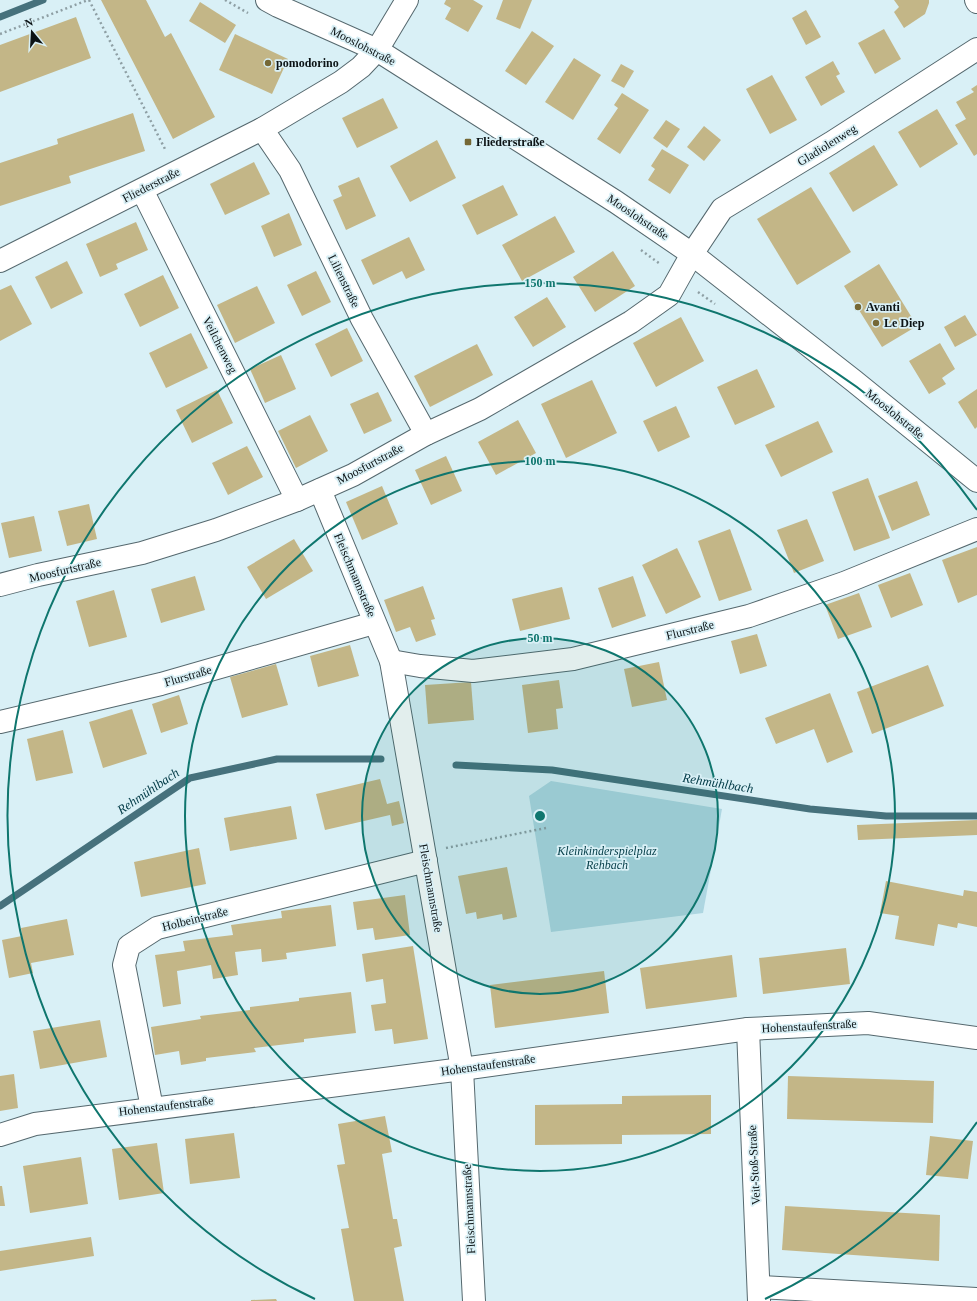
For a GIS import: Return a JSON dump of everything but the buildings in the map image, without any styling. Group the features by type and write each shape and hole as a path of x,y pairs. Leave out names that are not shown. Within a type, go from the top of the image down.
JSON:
{"street":[{"name":"Fliederstraße","path":"0,261 262,129 341,82 361,67 378,50 407,0"},
{"name":"Mooslohstraße","path":"260,8 378,50 616,202 692,254 854,381 977,482"},
{"name":"Gladiolenweg","path":"692,254 722,209 831,143 977,49"},
{"name":"Lilienstraße","path":"262,129 290,170 362,319 426,434"},
{"name":"Veilchenweg","path":"142,190 297,500"},
{"name":"Moosfurtstraße","path":"0,585 38,575 142,553 216,530 297,500 353,475 426,434 480,409 631,322 668,295 692,254"},
{"name":"Fleischmannstraße","path":"320,490 391,661 462,1068 474,1301"},
{"name":"Flurstraße","path":"391,661 420,666 473,671 573,659 750,616 844,582 977,529"},
{"name":"Flurstraße","path":"0,722 161,684 374,622"},
{"name":"Holbeinstraße","path":"152,1108 124,965 129,946 157,928 426,861"},
{"name":"Hohenstaufenstraße","path":"0,1134 35,1124 748,1029 868,1022 977,1038"},
{"name":"Veit-Stoß-Straße","path":"748,1029 759,1294"},
{"path":"759,1294 977,1299"}],"path":[{"path":"0,34 89,0 177,172"},
{"path":"225,0 260,8"},
{"path":"636,246 716,305"},
{"path":"426,861 442,849 546,828"}],"green space":[{"name":"Kleinkinderspielplaz Rehbach","path":"551,781 722,809 703,913 551,932 529,796"}],"waterway":[{"path":"0,17 43,0"},
{"name":"Rehmühlbach","path":"0,906 190,778 277,759 381,759"},
{"name":"Rehmühlbach","path":"456,765 552,770 810,809 886,816 977,816"}],"place":[{"name":"pomodorino","path":"268,63"},
{"name":"Fliederstraße","path":"468,142"},
{"name":"Avanti","path":"858,307"},
{"name":"Le Diep","path":"876,323"}]}
